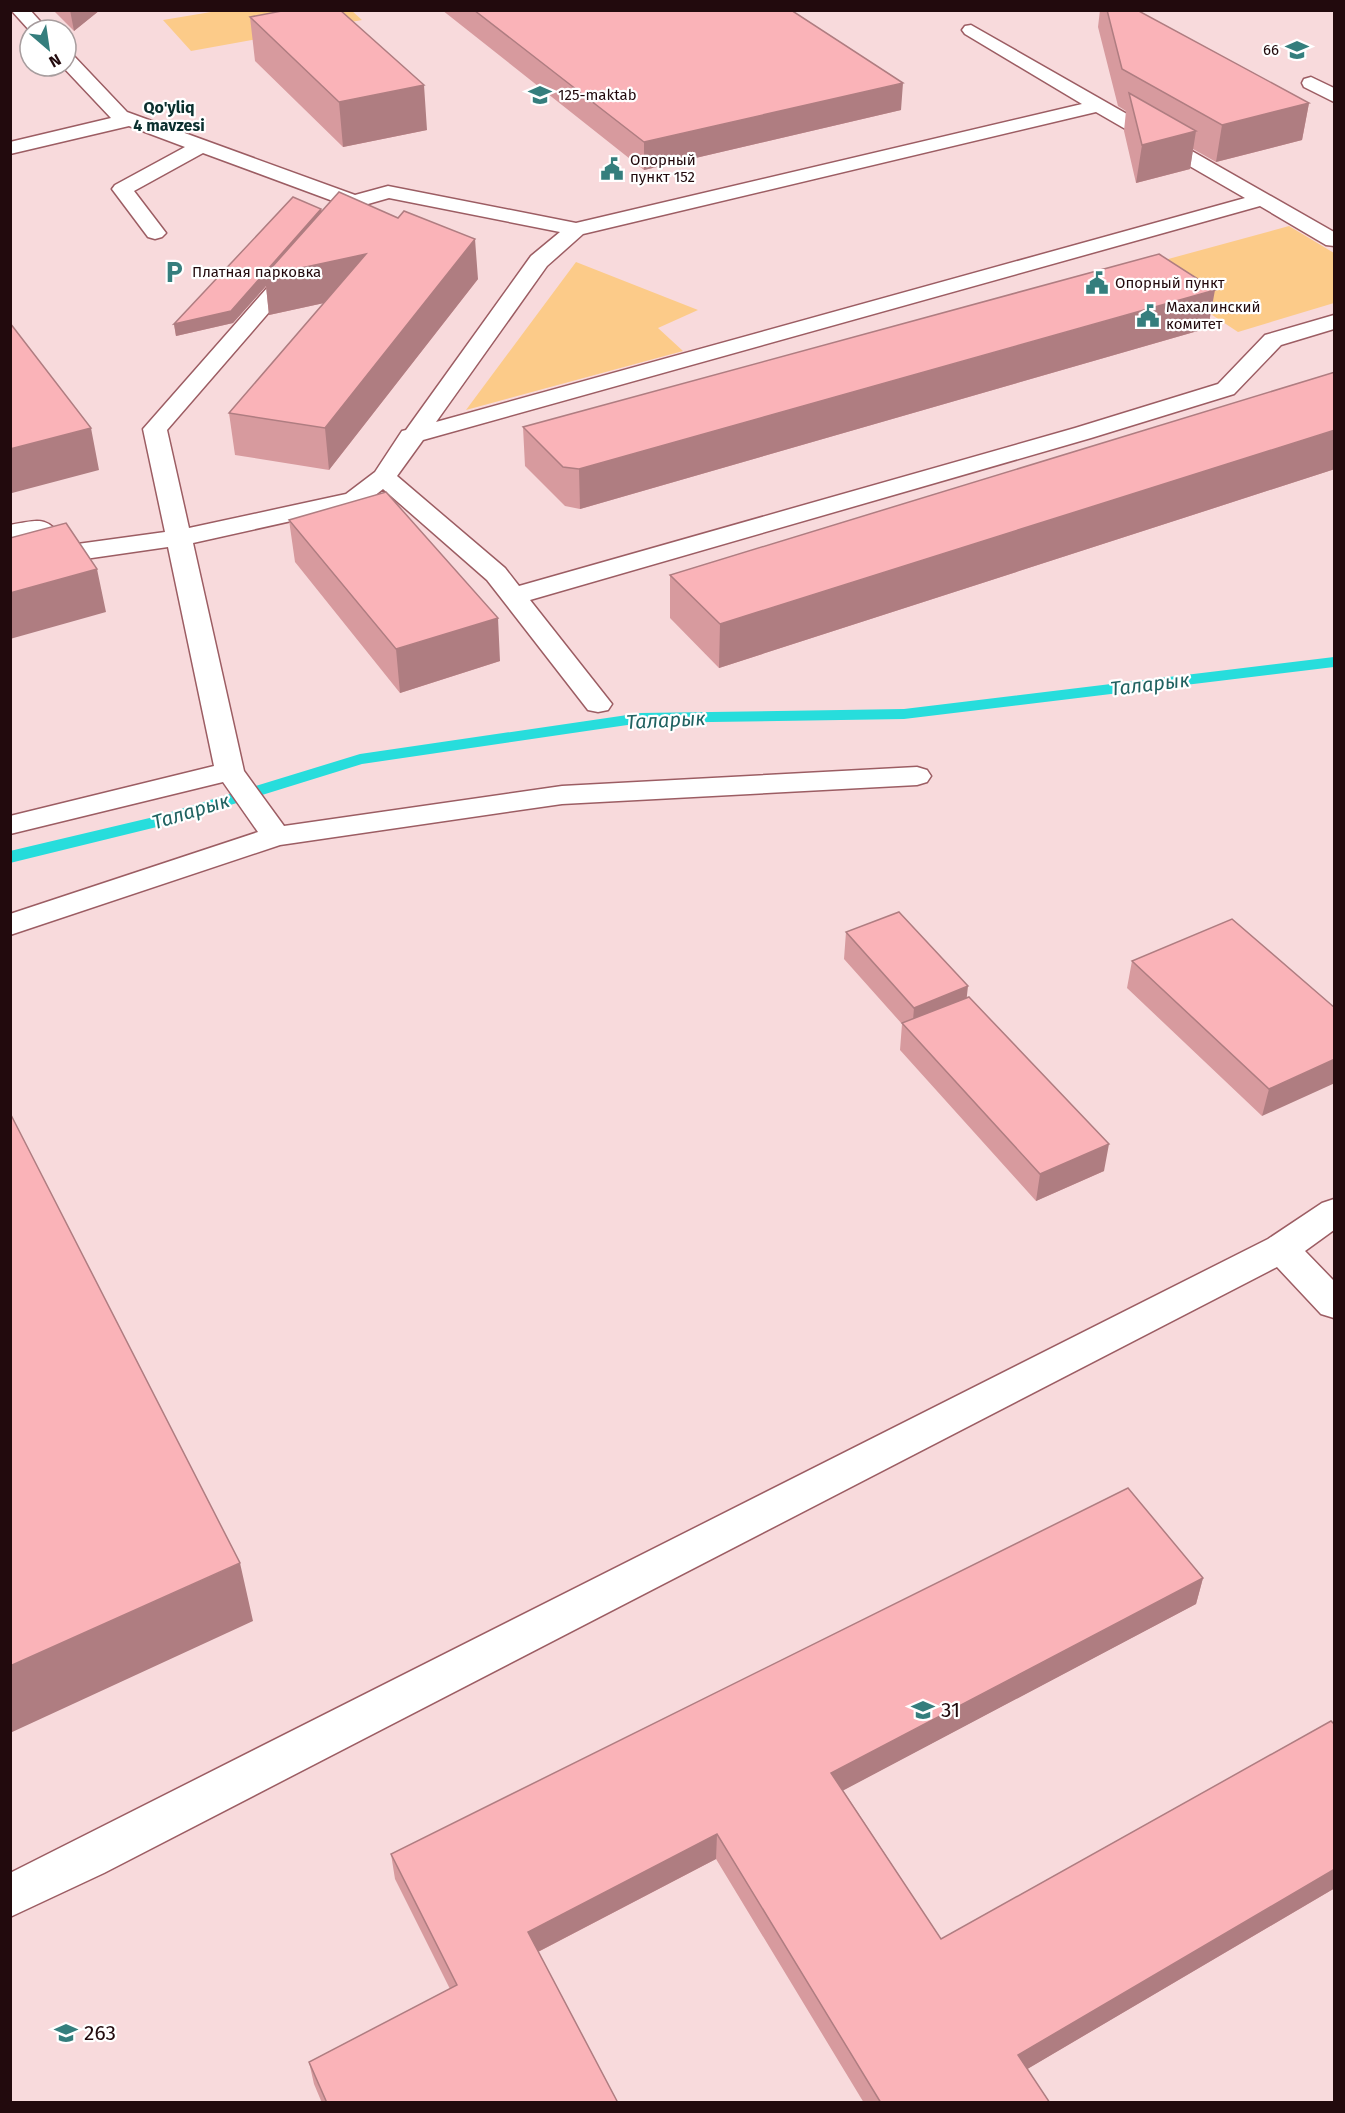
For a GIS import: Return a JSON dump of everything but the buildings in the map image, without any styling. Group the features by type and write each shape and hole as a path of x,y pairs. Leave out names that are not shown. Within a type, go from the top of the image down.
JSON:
{"street":[{"path":"971,30 1335,240"},
{"path":"78,72 120,116 354,202"},
{"path":"1311,82 1335,96"},
{"path":"276,836 230,771 155,429 354,202 388,192 576,229 1100,106"},
{"path":"10,148 133,119"},
{"path":"155,233 122,189 201,146"},
{"path":"411,436 1264,199"},
{"path":"10,533 39,527 64,554 179,538 354,500 384,477 411,436 539,261 576,229"},
{"path":"513,596 1104,427 1226,389 1273,340 1335,322"},
{"path":"384,477 496,574 598,704"},
{"path":"10,825 230,771"},
{"path":"10,925 276,836 562,795 917,776"},
{"path":"10,1896 99,1853 1281,1249 1335,1212"},
{"path":"1281,1249 1335,1304"}],"shaded area":[{"path":"351,10 362,20 191,51 163,20 217,11"},
{"path":"1289,226 1334,253 1334,303 1238,332 1139,267"},
{"path":"576,262 698,310 658,328 683,351 466,410"}],"waterway":[{"name":"Таларык","path":"10,857 163,820 360,759 641,718 904,714 1334,662"}],"place":[{"name":"66","path":"1297,50"},
{"name":"125-maktab","path":"540,95"},
{"name":"Опорный пункт 152","path":"612,169"},
{"name":"Платная парковка","path":"174,272"},
{"name":"Опорный пункт","path":"1097,283"},
{"name":"Махалинский комитет","path":"1148,316"},
{"name":"31","path":"923,1710"},
{"name":"263","path":"66,2033"}],"district":[{"name":"Qo'yliq 4 mavzesi","path":"169,116"}]}
